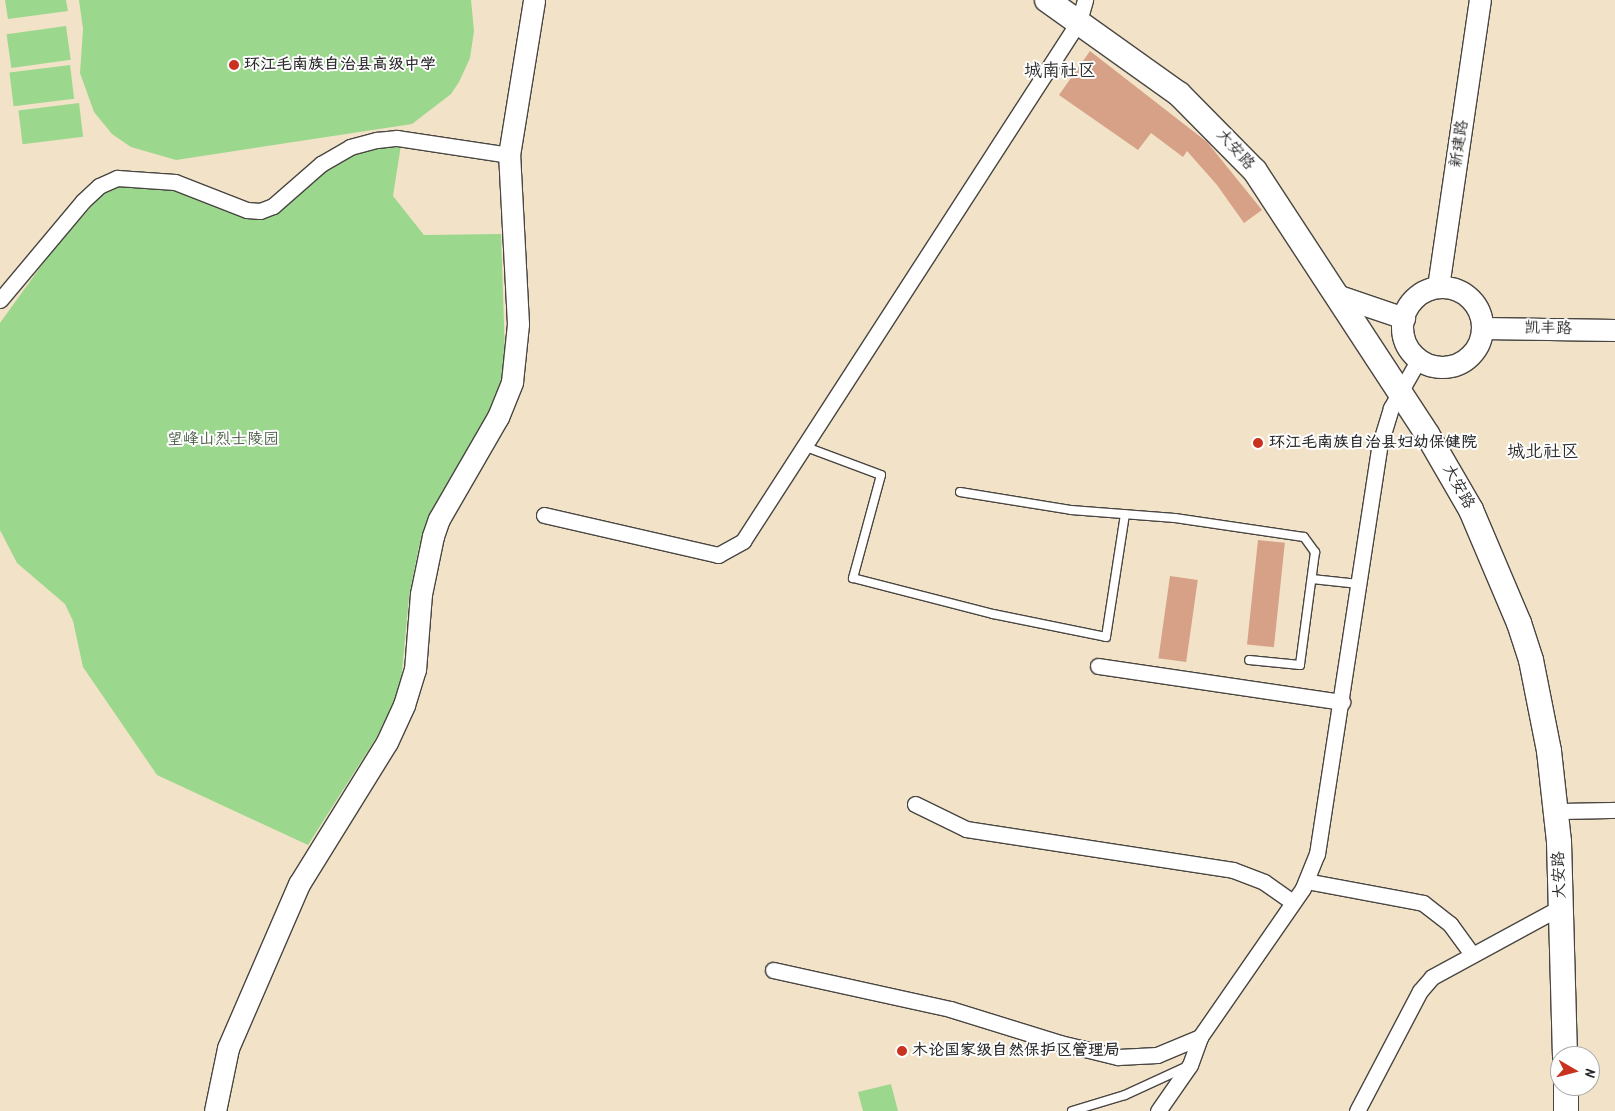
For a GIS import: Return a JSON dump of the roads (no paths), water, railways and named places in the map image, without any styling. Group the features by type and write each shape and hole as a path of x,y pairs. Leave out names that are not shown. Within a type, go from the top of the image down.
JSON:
{"main road":[{"name":"大安路","path":"1047,0 1082,10 1231,144 1255,171 1450,472 1506,586 1531,660 1549,750 1556,811 1565,1046"},
{"path":"1566,1096 1566,1111"}],"street":[{"path":"215,1111 228,1048 300,884 387,742 402,711 415,670 421,594 433,536 439,519 498,417 512,382 518,324 509,155 534,0"},
{"name":"新建路","path":"1438,287 1480,0"},
{"path":"544,515 718,555 735,548 750,534 1082,10"},
{"path":"0,300 83,201 99,186 117,178 175,182 247,210 260,211 273,206 321,164 350,147 377,140 397,138 509,155"},
{"path":"1438,287 1466,295 1478,310 1482,328 1478,345 1458,364 1440,367 1419,359 1404,338 1404,318 1412,301 1438,287"},
{"path":"1336,295 1404,318"},
{"name":"凯丰路","path":"1482,328 1615,330"},
{"path":"1158,1111 1190,1065 1200,1037 1306,881 1321,841 1380,444 1399,392 1419,359"},
{"path":"1098,666 1342,702"},
{"path":"915,804 966,829 1233,870 1264,882 1293,902"},
{"path":"1556,811 1615,810"},
{"path":"1306,881 1423,902 1450,924 1472,954"},
{"path":"1357,1111 1420,991 1439,971 1561,907"},
{"path":"773,970 950,1009 1118,1057 1157,1055 1200,1037"}],"lane":[{"path":"806,447 881,474 853,578 994,614 1106,637 1125,514"},
{"path":"960,492 1072,510 1125,514 1298,534 1309,541 1315,552 1300,665 1249,660"},
{"path":"1312,579 1360,584"},
{"path":"1072,1111 1125,1095 1190,1065"}],"place":[{"name":"环江毛南族自治县高级中学","path":"234,65"},
{"name":"环江毛南族自治县妇幼保健院","path":"1258,443"},
{"name":"木论国家级自然保护区管理局","path":"902,1051"}],"district":[{"name":"城南社区","path":"1060,72"},
{"name":"城北社区","path":"1543,453"}],"park label":[{"name":"望峰山烈士陵园","path":"223,440"}]}
